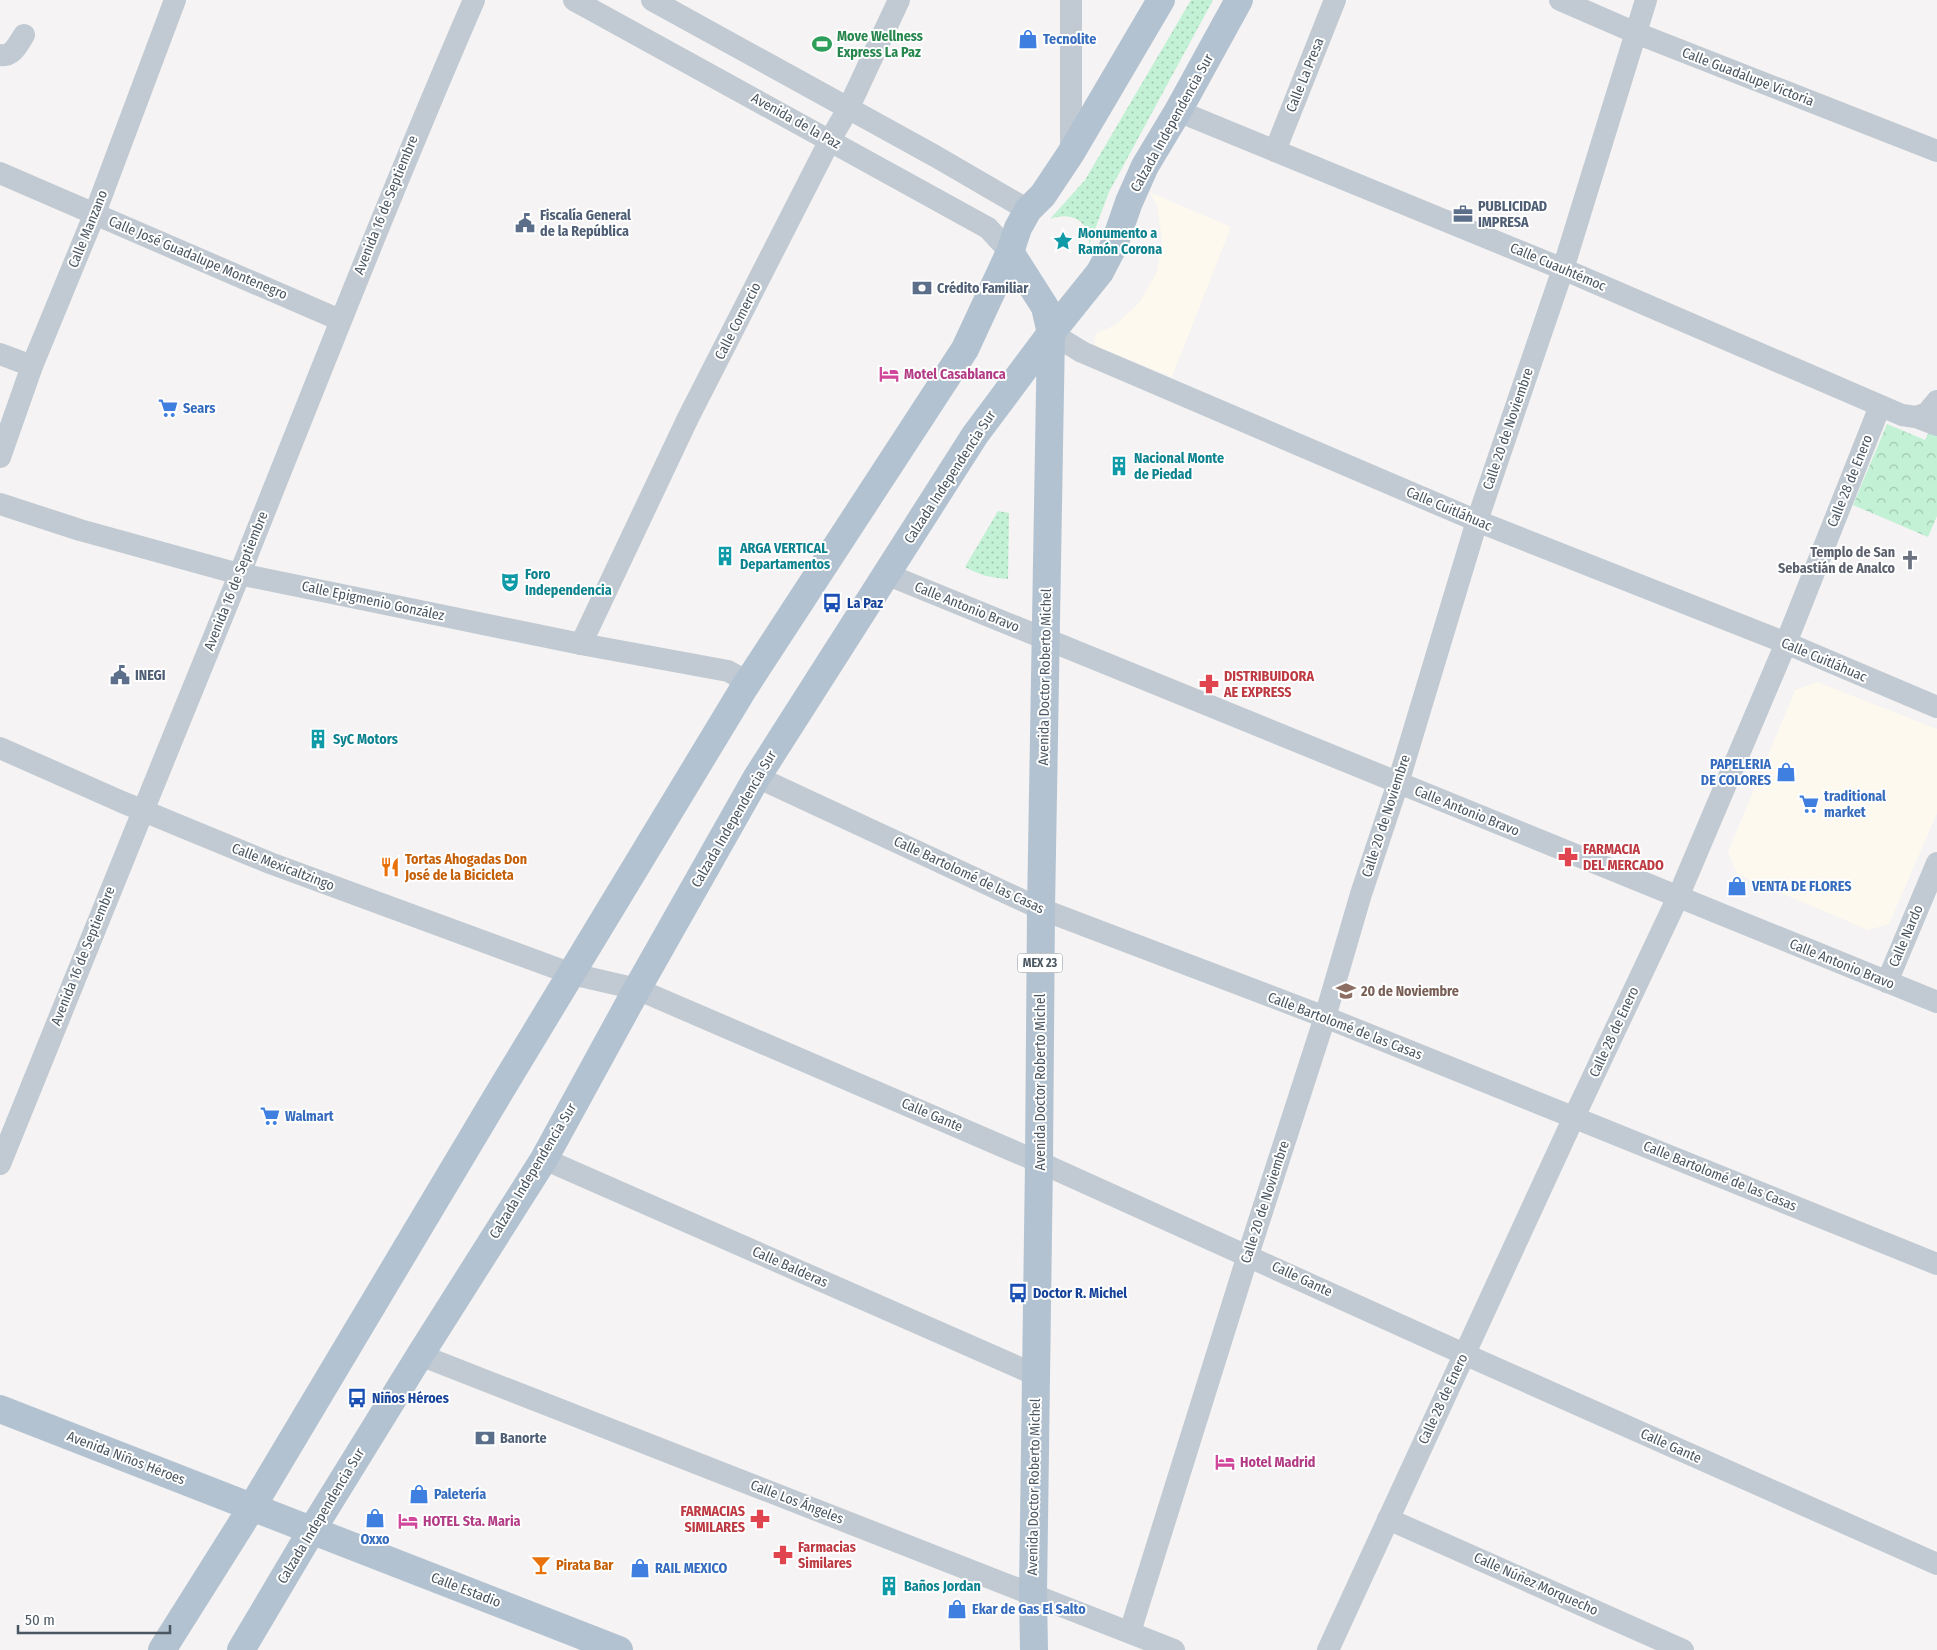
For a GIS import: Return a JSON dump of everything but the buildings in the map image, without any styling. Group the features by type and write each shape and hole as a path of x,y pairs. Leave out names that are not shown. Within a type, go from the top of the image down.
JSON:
{"main road":[{"path":"162,1650 252,1507 744,688 966,349 1010,252 1018,228 1028,210 1043,195 1071,153 1161,0"},
{"name":"Calzada Independencia Sur","path":"241,1650 312,1530 544,1159 637,988 757,777 975,435 1051,333 1100,272 1114,245 1129,202 1145,166 1178,111 1239,0"},
{"path":"1010,252 1045,307 1051,333"},
{"name":"Avenida Doctor Roberto Michel","path":"1034,1650 1040,909 1051,333"},
{"name":"Avenida Niños Héroes","path":"0,1409 312,1530"},
{"name":"Calle Estadio","path":"312,1530 619,1650"}],"street":[{"name":"Calle Manzano","path":"0,457 32,366 95,213 175,0"},
{"name":"Avenida 16 de Septiembre","path":"0,1164 412,142 474,0"},
{"name":"Avenida de la Paz","path":"574,0 988,228 1010,252"},
{"path":"652,0 848,110 935,156 1028,210"},
{"name":"Calle Comercio","path":"581,644 688,418 830,140 848,110 899,0"},
{"path":"1071,0 1071,153"},
{"name":"Calle La Presa","path":"1275,151 1335,0"},
{"name":"Calle Guadalupe Victoria","path":"1560,0 1636,33 1937,151"},
{"name":"Calle 20 de Noviembre","path":"1130,1632 1325,1017 1361,894 1398,783 1477,521 1563,269 1646,0"},
{"path":"0,55 5,56 11,53 24,35"},
{"name":"Calle Cuauhtémoc","path":"1178,111 1563,269 1880,406 1902,415 1916,417 1937,425"},
{"name":"Calle José Guadalupe Montenegro","path":"0,173 340,320"},
{"name":"Calle Cuitláhuac","path":"1051,333 1082,352 1477,521 1786,643 1937,707"},
{"path":"0,354 32,366"},
{"path":"1916,417 1927,413 1937,401"},
{"name":"Calle 28 de Enero","path":"1328,1650 1574,1117 1678,897 1786,643 1880,406"},
{"name":"Calle Epigmenio González","path":"0,504 80,530 239,574 581,644 728,671 738,676 744,688"},
{"name":"Calle Antonio Bravo","path":"886,574 1937,1002"},
{"name":"Calle Mexicaltzingo","path":"0,748 270,863 572,974 637,988"},
{"name":"Calle Bartolomé de las Casas","path":"757,777 1040,909 1325,1017 1937,1264"},
{"name":"Calle Nardo","path":"1887,982 1937,863"},
{"name":"Calle Gante","path":"637,988 1039,1162 1464,1354 1937,1564"},
{"name":"Calle Balderas","path":"544,1159 1036,1375"},
{"name":"Calle Los Ángeles","path":"420,1355 1033,1593 1174,1650"},
{"name":"Calle Núñez Morquecho","path":"1388,1519 1682,1650"}],"shaded area":[{"path":"1149,192 1231,227 1172,377 1095,346 1095,334 1115,325 1140,302 1157,272 1162,239 1157,205"},
{"path":"1817,682 1937,729 1937,813 1889,924 1868,930 1737,874 1728,852 1795,690"}],"green space":[{"path":"1191,0 1213,0 1109,192 1089,245 1089,237 1086,230 1078,220 1066,216 1050,219 1085,180"},
{"path":"1937,415 1937,516 1928,537 1853,505 1887,424 1925,440"},
{"path":"998,511 1009,513 1008,579 985,576 965,567"}],"place":[{"name":"Tecnolite","path":"1028,39"},
{"name":"Move Wellness Express La Paz","path":"822,44"},
{"name":"PUBLICIDAD IMPRESA","path":"1463,214"},
{"name":"Fiscalía General de la República","path":"525,223"},
{"name":"Monumento a Ramón Corona","path":"1063,241"},
{"name":"Crédito Familiar","path":"922,288"},
{"name":"Motel Casablanca","path":"889,374"},
{"name":"Sears","path":"168,408"},
{"name":"Nacional Monte de Piedad","path":"1119,466"},
{"name":"ARGA VERTICAL Departamentos","path":"725,556"},
{"name":"Templo de San Sebastián de Analco","path":"1910,560"},
{"name":"Foro Independencia","path":"510,582"},
{"name":"La Paz","path":"832,603"},
{"name":"INEGI","path":"120,675"},
{"name":"DISTRIBUIDORA AE EXPRESS","path":"1209,684"},
{"name":"SyC Motors","path":"318,739"},
{"name":"PAPELERIA DE COLORES","path":"1786,772"},
{"name":"traditional market","path":"1809,804"},
{"name":"FARMACIA DEL MERCADO","path":"1568,857"},
{"name":"Tortas Ahogadas Don José de la Bicicleta","path":"390,867"},
{"name":"VENTA DE FLORES","path":"1737,886"},
{"name":"20 de Noviembre","path":"1346,991"},
{"name":"Walmart","path":"270,1116"},
{"name":"Doctor R. Michel","path":"1018,1293"},
{"name":"Niños Héroes","path":"357,1398"},
{"name":"Banorte","path":"485,1438"},
{"name":"Hotel Madrid","path":"1225,1462"},
{"name":"Paletería","path":"419,1494"},
{"name":"Oxxo","path":"375,1518"},
{"name":"FARMACIAS SIMILARES","path":"760,1519"},
{"name":"HOTEL Sta. Maria","path":"408,1521"},
{"name":"Farmacias Similares","path":"783,1555"},
{"name":"Pirata Bar","path":"541,1565"},
{"name":"RAIL MEXICO","path":"640,1568"},
{"name":"Baños Jordan","path":"889,1586"},
{"name":"Ekar de Gas El Salto","path":"957,1609"}]}
